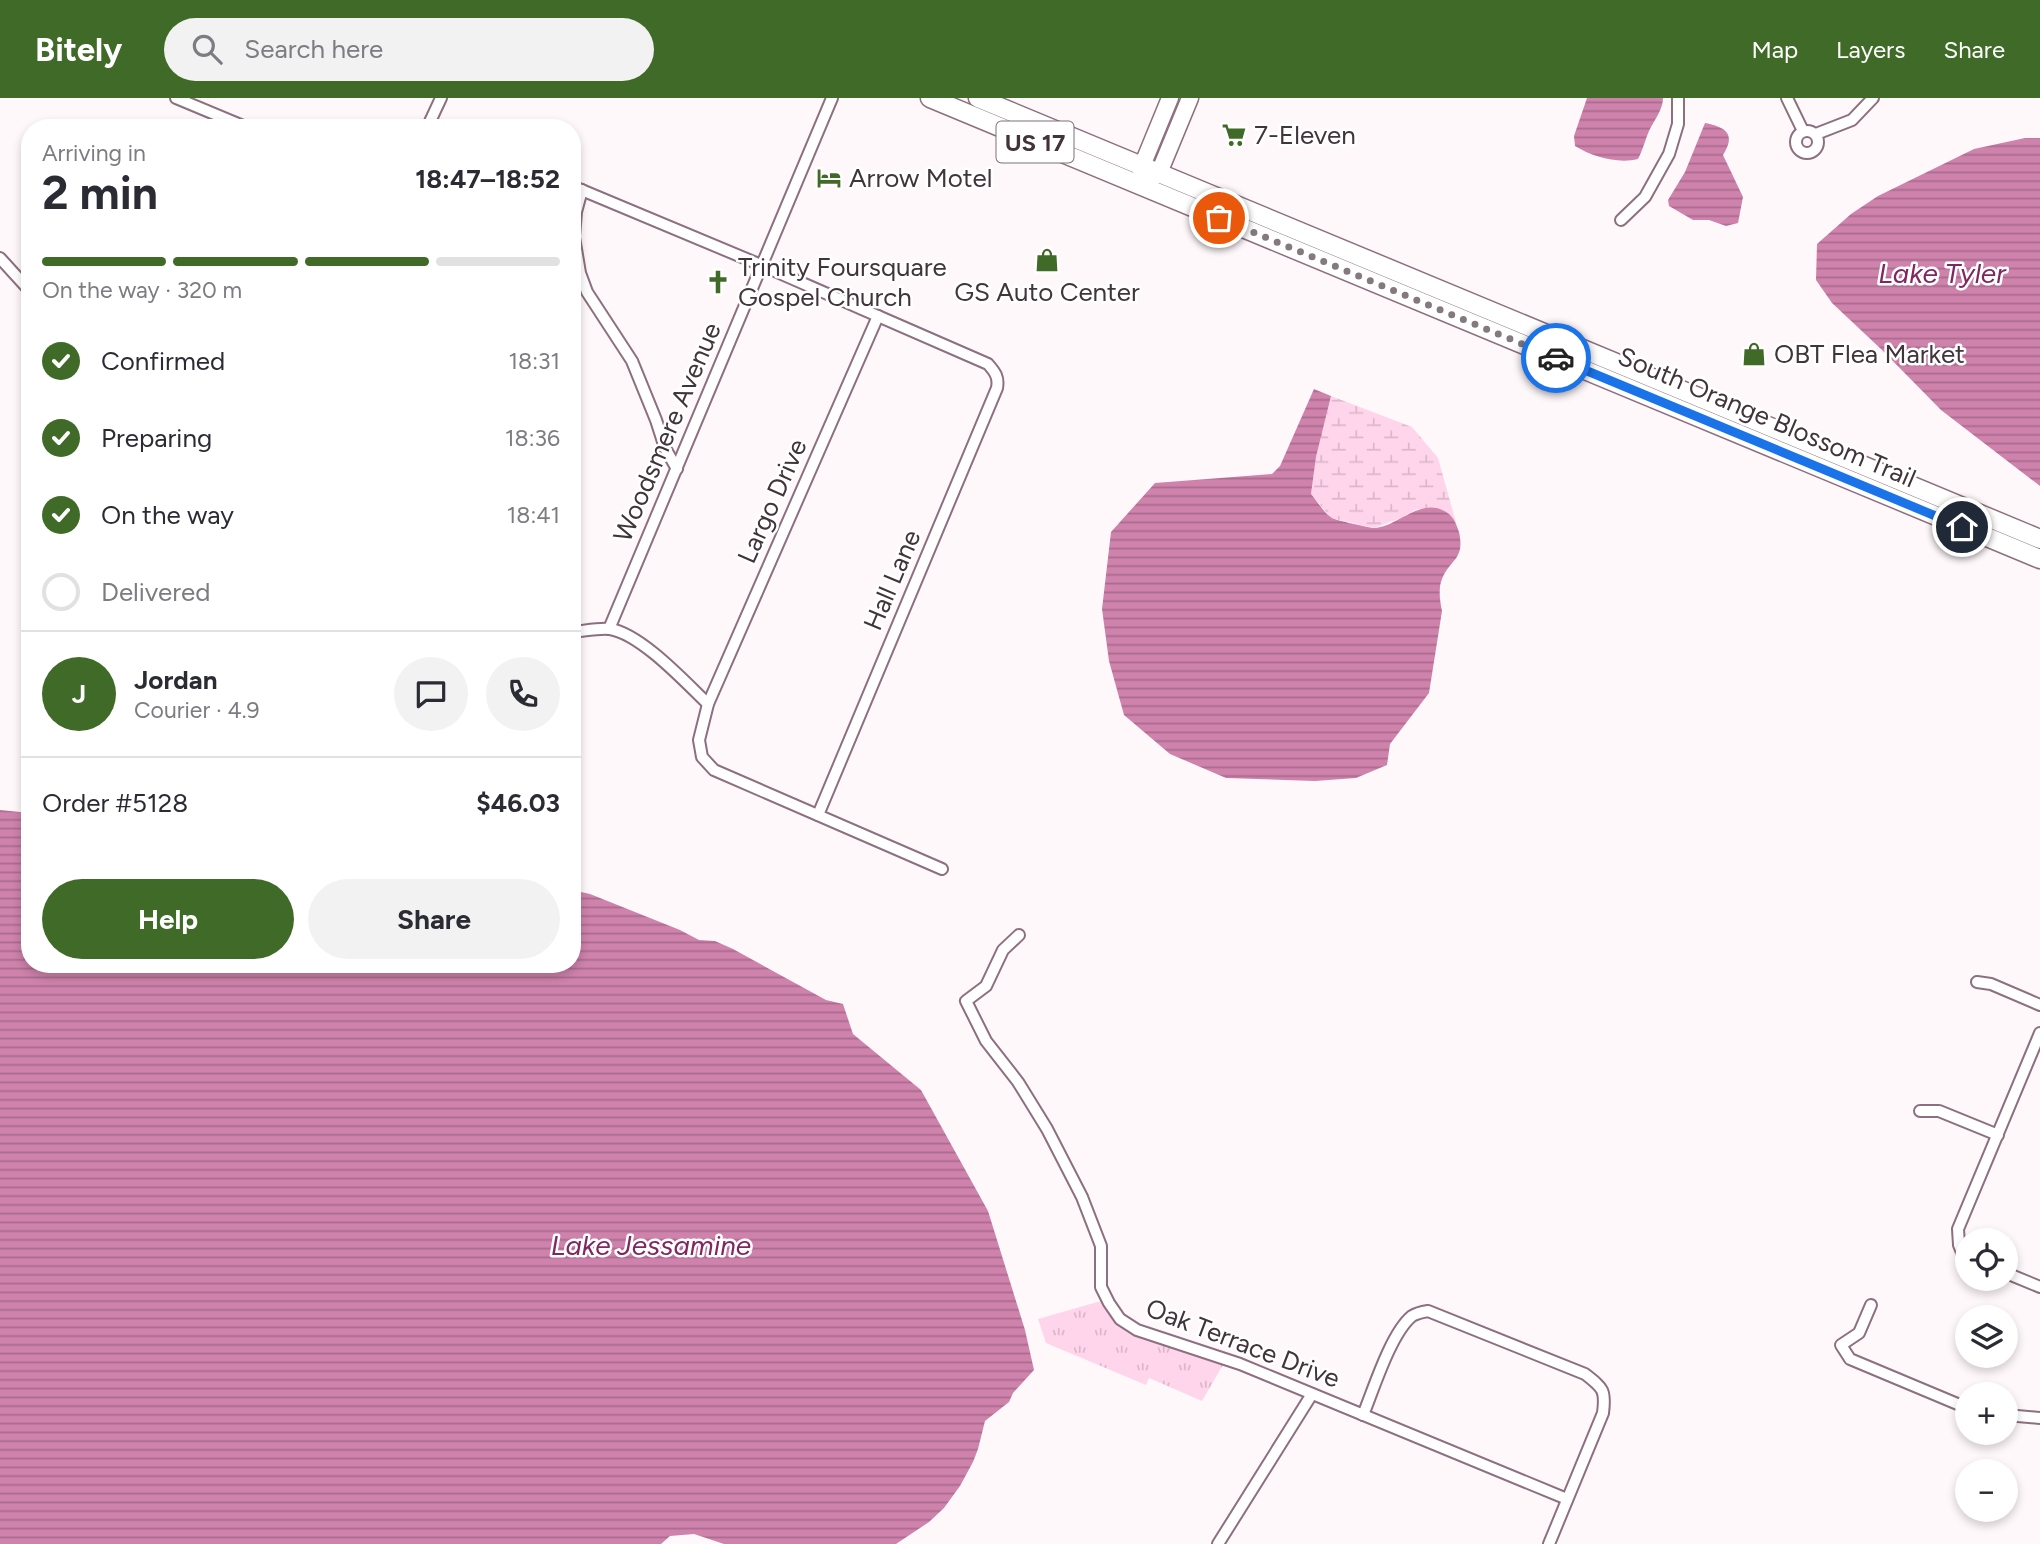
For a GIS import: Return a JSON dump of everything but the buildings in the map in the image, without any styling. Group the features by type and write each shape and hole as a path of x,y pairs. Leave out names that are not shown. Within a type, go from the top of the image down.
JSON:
{"main road":[{"name":"South Orange Blossom Trail","path":"930,98 2035,556"},
{"name":"South Orange Blossom Trail","path":"978,98 2040,539"},
{"path":"1140,186 1142,166 1170,98"},
{"path":"1140,186 1160,173 1190,98"},
{"path":"1533,349 1553,353 1572,345"},
{"path":"1709,422 1719,417 1748,418"}],"street":[{"path":"176,98 226,119"},
{"path":"432,119 441,98"},
{"name":"Woodsmere Avenue","path":"609,629 832,98"},
{"path":"1621,220 1645,197 1669,154 1678,124 1678,98"},
{"path":"1787,98 1803,131"},
{"path":"1816,134 1852,120 1873,98"},
{"path":"1803,131 1816,134 1817,147 1811,152 1805,153 1798,148 1796,140 1803,131"},
{"path":"581,190 878,316"},
{"path":"0,258 21,281"},
{"path":"581,276 587,292 632,361 665,447 677,469"},
{"name":"Hall Lane","path":"818,816 997,388 998,380 988,364 878,316"},
{"name":"Largo Drive","path":"878,316 708,704 699,740 702,757 714,770 942,869"},
{"path":"581,631 609,629 641,642 708,704"},
{"name":"Oak Terrace Drive","path":"1019,935 1003,950 986,986 966,1001 986,1041 1018,1082 1047,1129 1082,1197 1101,1246 1101,1287 1120,1319 1137,1330 1240,1364 1567,1499"},
{"path":"1977,982 1991,984 2040,1005"},
{"path":"1959,1228 2040,1033"},
{"path":"1920,1111 1939,1111 1998,1135"},
{"path":"2018,1278 2040,1287"},
{"path":"1871,1305 1859,1333 1842,1345 1850,1359 1955,1403"},
{"path":"1363,1415 1393,1342 1415,1314 1428,1311 1585,1374 1600,1385 1605,1396 1603,1413 1549,1544"},
{"path":"1218,1544 1312,1394"},
{"path":"2018,1416 2040,1418"}],"green space":[{"path":"1331,396 1412,427 1438,458 1457,526 1450,515 1417,509 1374,528 1331,518 1311,494 1316,457"},
{"path":"1101,1301 1115,1320 1224,1363 1202,1401 1149,1378 1146,1385 1046,1343 1038,1319"}],"water":[{"path":"1587,98 1663,98 1660,111 1638,159 1622,161 1606,158 1575,146 1574,136"},
{"path":"1705,123 1719,127 1729,137 1723,155 1743,197 1738,223 1726,226 1709,220 1693,220 1669,206 1668,200 1685,172"},
{"name":"Lake Tyler","path":"2025,138 2040,138 2040,486 1941,410 1832,303 1816,280 1817,244 1851,214 1878,196 1974,149"},
{"path":"1314,389 1331,396 1316,457 1311,494 1326,513 1335,519 1374,528 1420,509 1439,509 1449,514 1459,532 1459,554 1446,572 1440,587 1442,611 1429,693 1390,744 1387,765 1356,778 1315,781 1226,778 1170,754 1124,715 1109,661 1102,609 1111,532 1155,483 1272,474 1280,466"},
{"name":"Lake Jessamine","path":"0,810 21,812 21,973 581,973 581,892 680,930 699,940 715,941 826,1000 843,1004 853,1034 921,1090 988,1211 1025,1330 1034,1370 1013,1393 1009,1402 985,1421 973,1462 944,1508 929,1522 896,1544 724,1544 694,1534 670,1536 661,1544 0,1544"}],"way so far":[{"path":"1219,218 1556,358"}],"place":[{"name":"7-Eleven","path":"1234,135"},
{"name":"Arrow Motel","path":"829,178"},
{"name":"GS Auto Center","path":"1047,260"},
{"name":"Trinity Foursquare Gospel Church","path":"718,282"},
{"name":"OBT Flea Market","path":"1754,354"}],"route":[{"path":"1556,358 1962,527"}]}
